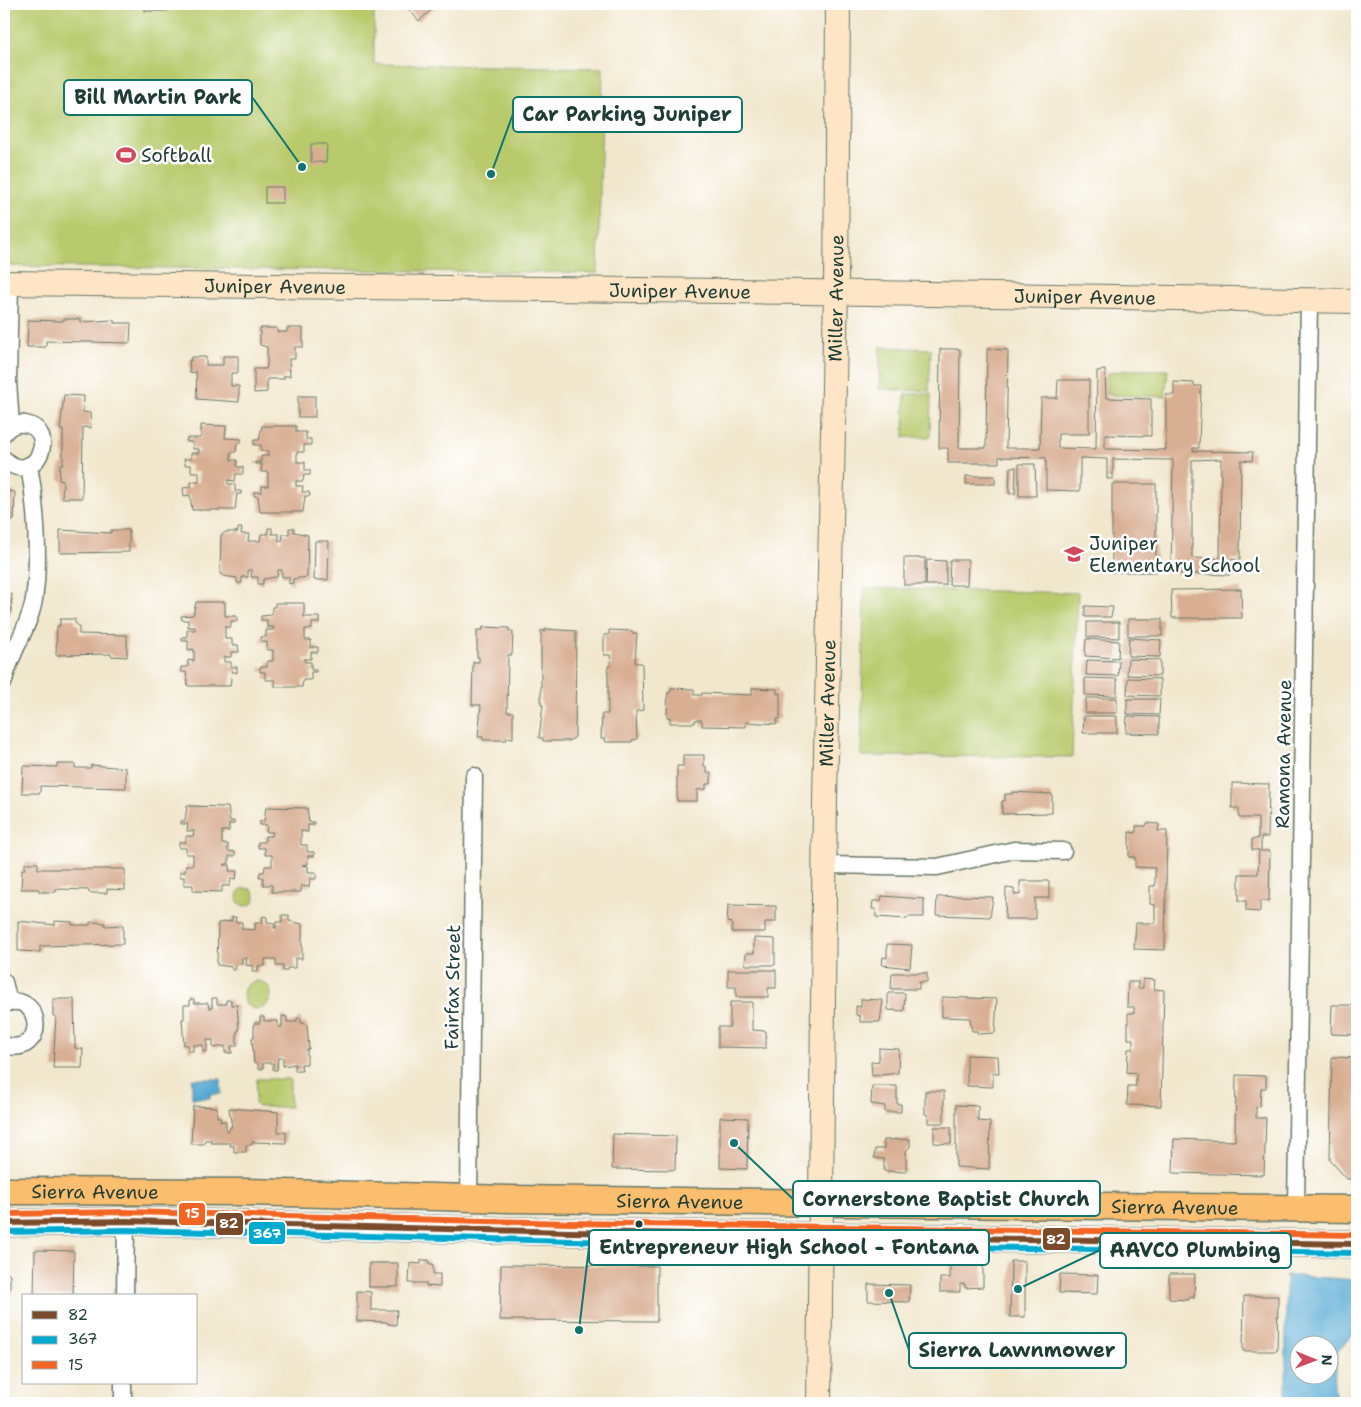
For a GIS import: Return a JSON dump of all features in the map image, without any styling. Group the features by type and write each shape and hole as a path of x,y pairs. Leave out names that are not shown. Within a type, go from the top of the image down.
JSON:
{"main road":[{"name":"Sierra Avenue","path":"4,1191 247,1192 469,1198 1357,1209"},
{"name":"Sierra Avenue","path":"4,1223 126,1221 1357,1244"}],"street":[{"name":"Miller Avenue","path":"819,1403 823,1203 825,865 836,292 838,4"},
{"name":"Juniper Avenue","path":"7,283 836,292 1357,301"},
{"path":"4,458 15,466 29,466 42,452 39,433 34,428 23,424 7,429 7,283"},
{"name":"Ramona Avenue","path":"1296,1208 1309,301"},
{"path":"4,681 8,662 34,599 34,493 29,466"},
{"name":"Fairfax Street","path":"469,1198 474,776"},
{"path":"825,865 936,867 1014,850 1063,851"},
{"path":"4,982 6,1003 23,1003 29,1007 34,1013 36,1027 30,1040 25,1044 18,1047 4,1045"},
{"path":"125,1294 126,1221"},
{"path":"123,1384 123,1403"}],"green space":[{"path":"4,4 374,4 374,64 603,68 598,273 4,266"},
{"path":"880,347 931,349 929,391 879,389"},
{"path":"1129,370 1168,370 1165,397 1107,395 1107,373"},
{"path":"905,394 931,394 930,437 904,437"},
{"path":"864,588 1078,593 1072,757 861,756"},
{"path":"242,888 250,888 255,893 253,904 242,906 237,901 237,893"},
{"path":"257,981 267,985 271,995 267,1005 257,1009 247,1005 243,995 247,985"},
{"path":"257,1079 290,1079 290,1107 258,1107 255,1104"}],"water":[{"path":"192,1079 221,1079 221,1094 210,1094 210,1098 192,1098"},
{"path":"1286,1275 1357,1280 1357,1331 1338,1351 1338,1334 1288,1334 1288,1384 1334,1384 1336,1403 1286,1403"}],"building":[{"path":"145,4 167,4 167,11 145,11"},
{"path":"404,4 438,4 419,21"},
{"path":"311,144 327,144 326,162 311,162"},
{"path":"265,187 283,187 283,203 265,203"},
{"path":"63,319 81,319 81,322 114,320 114,323 131,323 130,343 46,341 46,347 27,347 28,320 63,321"},
{"path":"260,328 277,328 277,332 287,332 287,328 303,328 303,347 295,347 295,359 289,359 290,376 284,376 284,379 267,379 267,392 254,393 254,369 266,369 267,366 267,347 260,345"},
{"path":"940,349 960,349 959,448 986,448 987,349 1008,350 1006,448 1040,448 1041,398 1057,398 1058,380 1089,380 1089,434 1058,434 1058,448 1096,449 1097,371 1105,370 1106,398 1151,399 1151,436 1105,435 1105,449 1166,450 1166,395 1174,395 1174,382 1194,383 1194,386 1201,386 1199,448 1193,448 1193,451 1253,452 1252,461 1241,460 1240,560 1231,559 1230,575 1171,573 1173,460 1113,459 1113,479 1107,479 1107,459 1080,458 1080,491 1046,490 1046,458 999,457 999,463 948,463 948,448 939,448","holes":["1221,459 1220,559 1192,558 1192,460"]},
{"path":"223,356 238,356 238,373 231,373 231,386 239,386 239,402 197,399 196,372 190,373 189,360 191,361 191,357 206,357 206,365 223,365"},
{"path":"64,395 84,396 83,412 90,413 91,428 83,427 82,498 62,498 63,481 59,480 60,464 63,464 63,430 60,430"},
{"path":"298,396 315,396 315,417 298,417"},
{"path":"201,425 226,426 225,438 241,439 241,443 237,443 236,452 231,452 231,460 237,460 237,467 243,467 243,474 236,474 235,481 228,480 228,484 235,484 235,491 241,491 241,494 237,494 235,510 192,510 190,495 184,496 183,488 191,487 191,482 199,482 199,472 191,472 191,465 185,465 184,459 191,459 191,453 199,453 199,449 193,449 193,443 186,441 187,438 201,438"},
{"path":"262,426 296,426 296,432 306,432 306,439 311,439 311,445 304,445 304,452 297,452 297,462 305,462 305,470 310,470 310,475 304,475 303,481 296,481 296,486 303,486 302,492 309,492 310,496 305,496 303,512 260,512 258,496 254,496 254,492 262,492 262,486 268,486 268,472 261,472 262,464 255,464 255,462 261,462 261,456 268,456 268,451 261,451 261,445 254,445 254,440 259,440"},
{"path":"1019,464 1035,464 1036,496 1019,496"},
{"path":"1010,467 1016,467 1015,494 1009,493"},
{"path":"966,476 995,476 995,484 966,484"},
{"path":"1112,484 1156,484 1156,572 1112,572"},
{"path":"4,491 15,492 14,520 4,520"},
{"path":"238,528 242,528 241,534 249,534 248,541 260,541 261,534 268,534 268,528 272,528 272,534 279,534 279,541 282,541 283,534 289,534 289,528 294,528 294,532 308,535 307,577 293,579 293,583 289,584 289,577 282,577 282,570 278,570 277,577 263,579 263,584 258,584 258,577 251,577 252,570 248,570 248,577 242,577 242,583 237,583 237,578 220,574 221,535 226,532 238,532"},
{"path":"60,530 111,533 111,530 129,530 129,552 60,553"},
{"path":"315,541 329,541 328,580 314,580"},
{"path":"904,558 925,558 925,585 904,585"},
{"path":"927,560 946,561 946,585 926,585"},
{"path":"950,560 968,560 967,585 949,585"},
{"path":"1241,589 1242,618 1172,618 1171,590"},
{"path":"4,594 12,594 11,614 4,614"},
{"path":"196,602 225,602 225,616 237,616 237,621 231,621 231,627 225,627 225,639 232,639 232,645 238,645 239,652 231,652 231,657 224,657 224,662 231,662 231,667 237,667 237,673 232,671 230,686 188,686 186,672 181,672 181,667 188,667 188,660 194,661 194,649 188,650 188,641 182,641 182,637 187,637 187,630 195,630 195,627 188,627 188,620 182,620 181,616 193,615"},
{"path":"275,603 304,603 304,617 319,617 319,623 312,623 312,629 305,629 305,640 311,640 311,647 318,647 318,652 311,652 311,659 304,659 305,662 311,662 311,670 316,670 316,672 311,672 311,680 303,680 302,687 275,687 275,680 265,680 265,672 260,672 260,667 267,667 267,661 273,661 273,650 267,650 267,642 261,641 261,637 266,637 266,630 273,630 274,627 267,627 267,620 261,620 261,616 272,615 272,607 275,607"},
{"path":"1085,606 1113,607 1111,617 1085,617"},
{"path":"60,619 75,619 75,623 79,626 79,634 127,635 127,657 111,656 111,654 56,655 57,626 60,626"},
{"path":"1128,619 1162,619 1162,636 1128,636"},
{"path":"1087,622 1119,622 1119,638 1087,637"},
{"path":"483,627 509,628 509,631 513,631 512,655 508,655 507,712 513,712 513,738 507,737 507,740 483,740 483,737 478,737 481,705 472,705 473,662 479,662 479,657 477,657 477,630 483,630"},
{"path":"545,629 576,631 575,737 569,741 543,741 543,738 539,738 543,705 541,705 541,630 545,632"},
{"path":"609,630 637,633 635,663 642,663 643,710 636,711 637,739 632,740 632,742 606,742 605,739 601,739 602,714 608,714 608,666 611,666 610,655 604,655 604,635 609,635"},
{"path":"1129,638 1161,640 1160,657 1128,656"},
{"path":"1086,639 1119,641 1118,658 1085,656"},
{"path":"1128,659 1160,660 1160,676 1127,675"},
{"path":"1087,660 1119,661 1118,676 1086,675"},
{"path":"1085,678 1117,679 1117,696 1085,695"},
{"path":"1128,678 1160,679 1160,696 1127,695"},
{"path":"671,688 694,689 694,695 702,695 702,693 752,695 752,688 777,689 777,694 780,693 780,719 777,719 777,724 746,722 746,727 702,726 702,720 695,720 695,723 670,723 670,717 667,717 668,692 671,692"},
{"path":"1086,698 1117,698 1117,713 1085,713"},
{"path":"1127,699 1160,699 1159,715 1127,714"},
{"path":"1084,716 1117,716 1117,733 1083,733"},
{"path":"1127,716 1159,717 1159,734 1126,733"},
{"path":"683,755 704,755 704,767 707,767 707,773 711,773 711,784 706,784 706,789 697,790 697,801 677,801 677,766 683,766"},
{"path":"57,764 75,764 75,768 91,768 91,765 126,768 126,788 40,786 40,793 22,793 23,766 57,767"},
{"path":"1232,783 1269,784 1268,837 1261,837 1261,851 1270,851 1269,901 1260,901 1260,912 1246,911 1246,901 1239,901 1239,874 1258,874 1259,850 1252,850 1252,839 1258,839 1258,818 1239,818 1239,808 1232,808"},
{"path":"1012,792 1052,794 1052,813 1002,814 1002,801 1005,801 1005,794 1012,794"},
{"path":"187,806 228,807 230,821 234,821 234,824 229,824 229,831 222,831 222,844 228,844 228,851 235,852 235,856 229,856 229,863 223,865 230,865 229,871 237,871 236,879 231,878 230,886 222,886 222,892 193,891 193,885 184,885 184,877 180,877 180,872 185,872 186,865 193,865 193,854 186,854 186,848 179,848 179,842 186,842 186,836 193,836 194,831 187,831 188,824 181,824 181,821 185,821"},
{"path":"266,807 307,808 309,822 314,822 314,825 308,825 308,832 301,831 301,845 307,845 307,852 314,852 314,856 308,856 308,864 302,865 308,866 308,872 316,872 316,879 310,879 309,887 301,886 301,892 272,892 272,885 263,885 263,877 259,877 260,872 264,872 265,866 272,866 272,855 265,855 265,848 258,848 258,842 265,842 265,836 272,836 273,832 266,832 267,825 260,825 260,821 264,821"},
{"path":"1147,823 1159,824 1158,831 1167,831 1165,950 1134,949 1136,923 1155,923 1155,905 1150,904 1150,886 1155,886 1155,868 1135,867 1135,857 1129,857 1129,832 1136,833 1136,826 1146,826"},
{"path":"25,863 38,863 38,869 125,869 125,890 107,889 107,893 89,893 89,890 56,889 56,892 39,892 39,889 21,889 22,869 25,869"},
{"path":"1020,881 1049,881 1049,898 1035,898 1035,919 1005,919 1006,888 1014,889 1014,894 1020,895"},
{"path":"882,896 924,899 924,917 908,917 907,919 876,917 876,909 872,909 873,901 881,901"},
{"path":"937,897 993,897 990,917 936,915"},
{"path":"728,905 776,906 776,922 765,922 765,932 732,932 732,923 727,922"},
{"path":"282,915 289,915 289,921 302,924 302,959 295,958 295,968 287,968 287,971 283,971 283,966 276,966 276,959 265,959 265,966 258,966 258,972 252,972 253,966 246,965 247,958 242,958 242,964 235,964 235,970 232,970 232,967 217,965 218,923 232,921 232,917 236,917 235,922 242,922 242,929 255,930 255,923 262,923 263,916 267,917 267,922 274,923 274,928 276,928 276,922 282,922"},
{"path":"18,921 55,925 55,921 72,922 72,925 90,925 90,922 92,922 105,923 105,926 123,925 123,944 40,946 40,952 18,951"},
{"path":"754,938 775,939 775,965 745,965 746,953 754,953"},
{"path":"887,944 912,945 910,968 882,965 883,957 887,958"},
{"path":"728,970 776,970 776,988 768,988 768,997 736,997 736,987 728,987"},
{"path":"892,973 927,973 927,982 919,982 919,989 891,989"},
{"path":"1143,979 1155,980 1154,989 1164,990 1161,1106 1127,1105 1128,1086 1136,1086 1136,1073 1127,1072 1128,1049 1133,1049 1133,1039 1128,1039 1128,1013 1134,1013 1134,1007 1127,1007 1128,982 1138,982 1138,988 1143,988"},
{"path":"888,993 905,993 904,1011 888,1010"},
{"path":"942,997 997,999 995,1033 978,1034 977,1031 972,1031 970,1018 942,1017"},
{"path":"212,998 217,998 217,1004 226,1004 226,1000 231,1000 231,1005 237,1005 239,1031 237,1031 237,1046 231,1046 232,1053 225,1053 225,1046 213,1048 213,1040 207,1040 207,1052 203,1052 203,1045 193,1045 193,1051 188,1051 188,1045 184,1045 182,1019 184,1019 184,1005 190,1005 190,999 194,999 194,1003 208,1003 209,1008 212,1008"},
{"path":"53,999 74,999 75,1048 83,1049 82,1068 53,1068 56,1016 53,1016"},
{"path":"861,999 883,1000 880,1022 860,1022 860,1016 856,1015 856,1006 861,1007"},
{"path":"730,1002 752,1002 752,1030 766,1031 766,1048 718,1047 718,1027 730,1027"},
{"path":"1332,1005 1357,1005 1357,1035 1331,1034"},
{"path":"282,1016 287,1017 287,1022 297,1022 297,1018 301,1018 301,1023 307,1024 309,1049 307,1049 307,1064 301,1064 302,1071 295,1071 295,1064 283,1066 283,1058 278,1058 277,1070 273,1070 273,1063 263,1063 263,1069 258,1069 258,1063 254,1063 252,1038 254,1037 254,1023 260,1023 260,1017 264,1017 264,1021 278,1021 278,1027 282,1027"},
{"path":"879,1048 899,1049 898,1073 872,1076 871,1062 879,1061"},
{"path":"967,1055 998,1056 999,1073 993,1073 993,1087 967,1086"},
{"path":"1332,1057 1357,1058 1357,1179 1347,1179 1330,1160"},
{"path":"1236,1075 1266,1076 1266,1088 1261,1088 1260,1106 1256,1107 1256,1118 1266,1118 1264,1175 1173,1173 1174,1139 1235,1141"},
{"path":"872,1086 897,1086 897,1104 901,1104 901,1112 885,1112 885,1106 871,1104"},
{"path":"925,1091 944,1091 944,1123 928,1123 928,1115 925,1114"},
{"path":"956,1105 978,1106 978,1121 990,1122 989,1169 956,1167"},
{"path":"193,1106 217,1107 217,1117 221,1117 220,1121 226,1121 226,1131 229,1131 230,1127 232,1127 229,1108 278,1112 278,1132 286,1132 286,1143 252,1142 252,1145 246,1145 246,1152 234,1152 234,1146 230,1146 230,1143 211,1143 211,1140 205,1140 204,1144 191,1144"},
{"path":"720,1117 748,1118 747,1169 720,1168"},
{"path":"934,1127 951,1127 951,1144 934,1143"},
{"path":"613,1134 676,1136 675,1170 612,1169"},
{"path":"910,1139 910,1147 906,1151 906,1172 884,1171 884,1159 874,1158 875,1149 884,1149 884,1140"},
{"path":"35,1250 74,1251 73,1294 34,1294"},
{"path":"4,1252 6,1252 6,1274 10,1274 10,1290 4,1289"},
{"path":"421,1260 429,1260 429,1264 433,1264 433,1274 440,1274 440,1287 426,1286 426,1283 409,1283 410,1263 421,1264"},
{"path":"1011,1261 1025,1261 1025,1317 1010,1317"},
{"path":"369,1263 398,1263 398,1287 369,1287"},
{"path":"983,1264 983,1287 965,1288 965,1284 960,1284 960,1292 940,1292 940,1278 950,1278 950,1265"},
{"path":"501,1265 657,1266 657,1321 500,1320"},
{"path":"1060,1274 1098,1275 1097,1294 1059,1293"},
{"path":"1169,1274 1195,1274 1194,1298 1190,1297 1189,1300 1169,1299"},
{"path":"868,1284 910,1285 909,1302 868,1301"},
{"path":"357,1291 371,1292 371,1310 397,1310 396,1325 388,1324 387,1322 357,1321"},
{"path":"1244,1296 1278,1296 1277,1351 1243,1351"}],"transit line":[{"name":"15","path":"4,1214 126,1212 570,1223 1357,1235"},
{"name":"82","path":"4,1223 126,1221 570,1232 1357,1244"},
{"name":"367","path":"4,1232 126,1230 570,1241 1357,1253"}],"place":[{"name":"Softball","path":"126,155"},
{"name":"Bill Martin Park","path":"302,167"},
{"name":"Car Parking Juniper","path":"491,174"},
{"name":"Juniper Elementary School","path":"1074,554"},
{"name":"Cornerstone Baptist Church","path":"734,1143"},
{"name":"AAVCO Plumbing","path":"1018,1289"},
{"name":"Sierra Lawnmower","path":"889,1293"},
{"name":"Entrepreneur High School - Fontana","path":"579,1330"}]}
